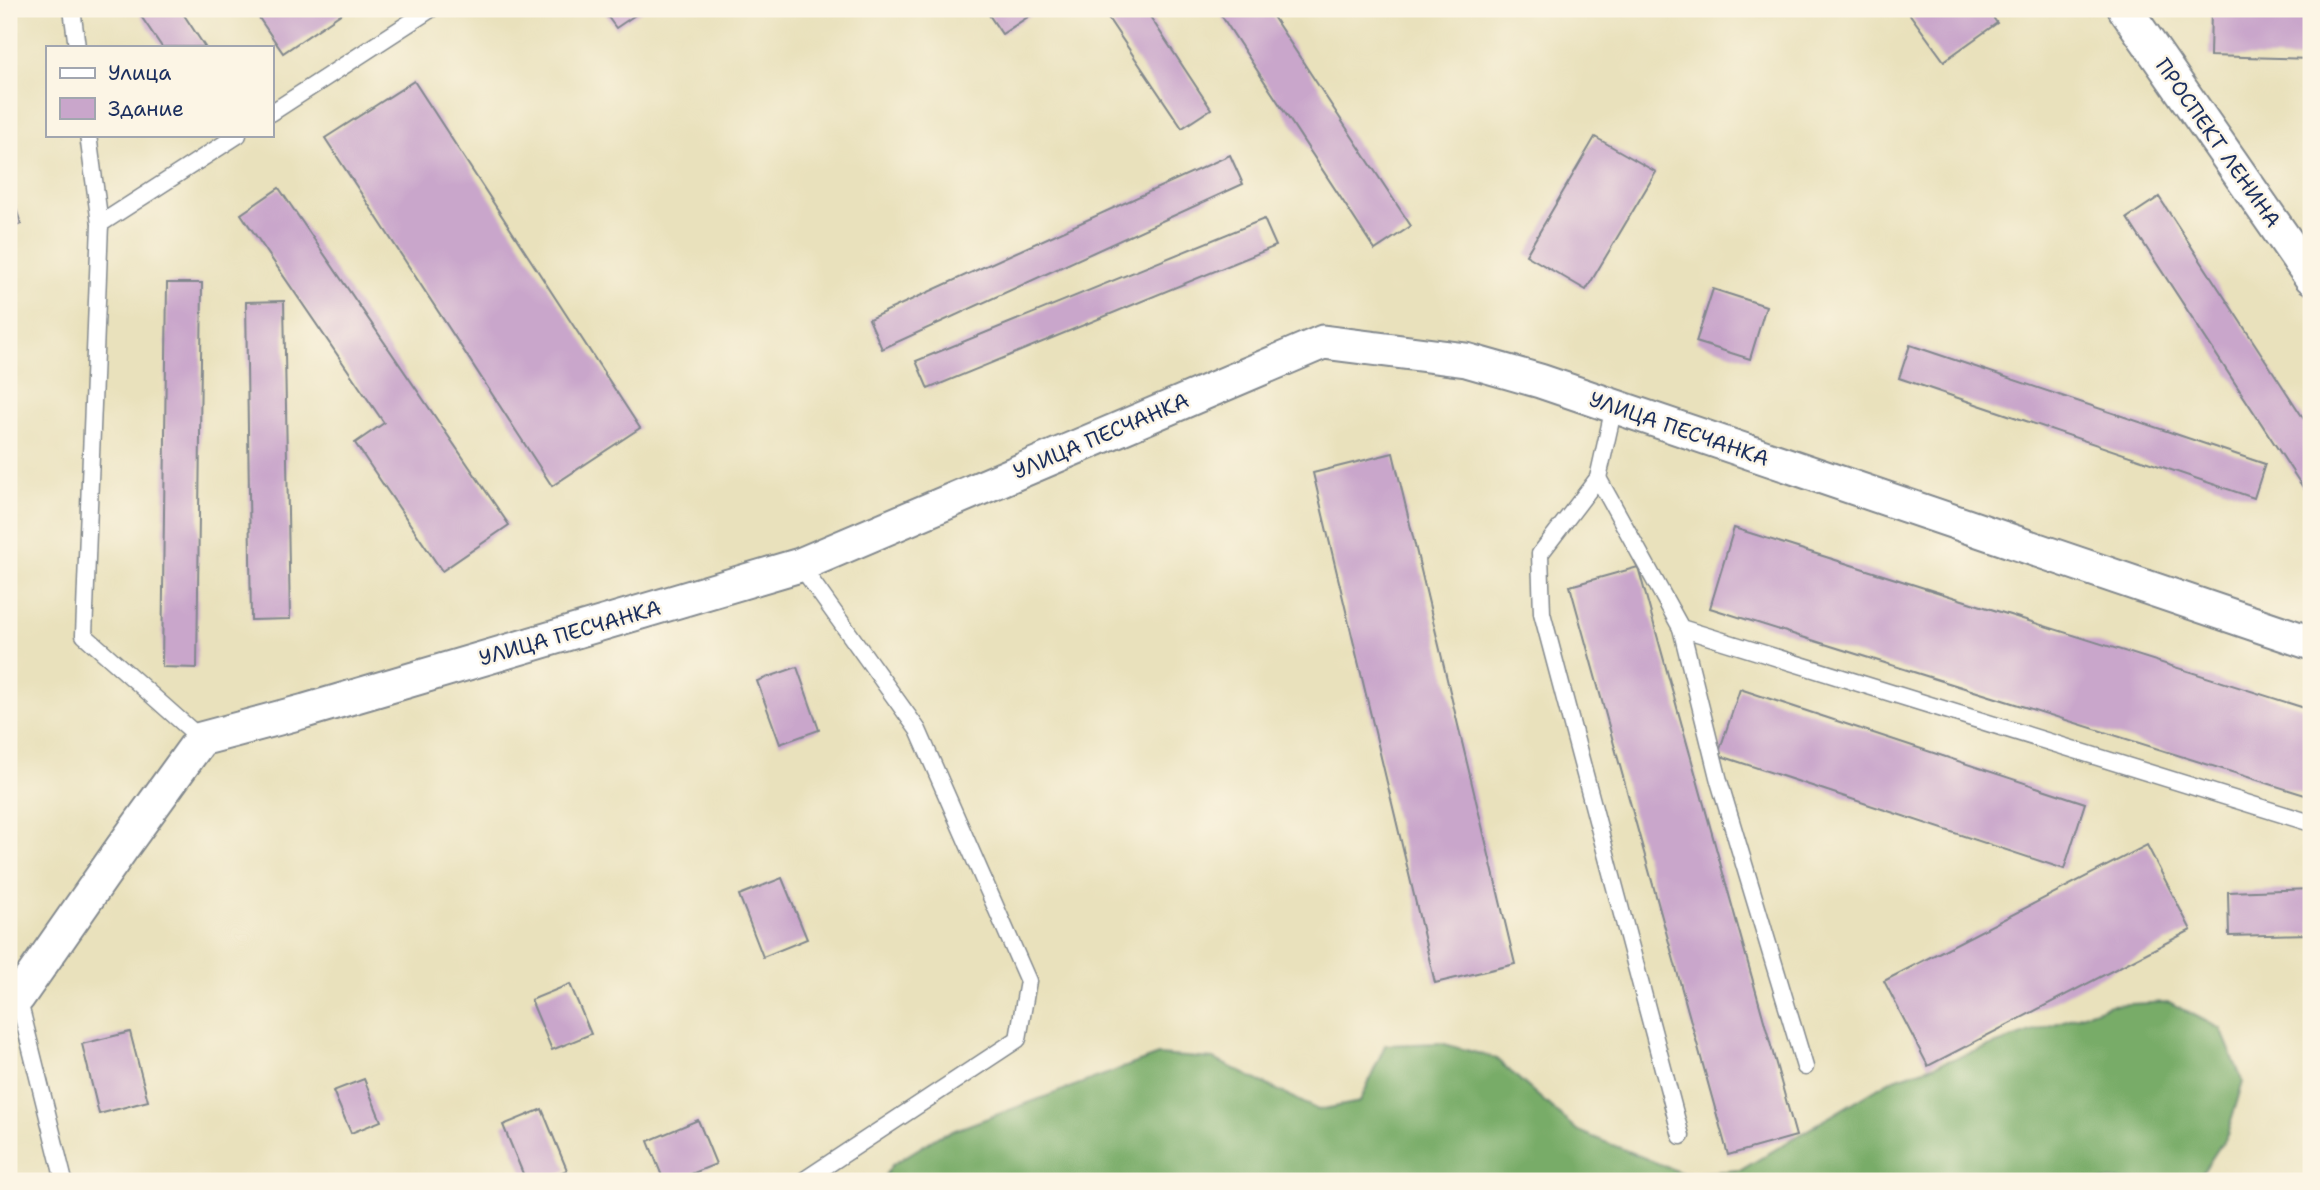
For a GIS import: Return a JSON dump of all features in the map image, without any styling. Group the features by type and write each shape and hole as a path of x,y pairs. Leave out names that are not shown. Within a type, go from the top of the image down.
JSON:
{"street":[{"name":"ПРОСПЕКТ ЛЕНИНА","path":"2125,9 2311,278"},
{"name":"УЛИЦА ПЕСЧАНКА","path":"201,738 305,711 800,565 1323,342 1466,360 1614,407 2311,643"},
{"path":"13,998 201,738"}],"lane":[{"path":"72,9 77,46"},
{"path":"273,112 431,9"},
{"path":"88,136 100,224 84,635 201,738"},
{"path":"100,224 236,136"},
{"path":"1614,407 1598,478 1540,554 1542,612 1681,1136"},
{"path":"1598,478 1681,628 1719,781 1805,1067"},
{"path":"800,565 918,730 1028,981 1018,1039 803,1181"},
{"path":"1681,628 2311,823"},
{"path":"13,998 64,1181"}],"green space":[{"path":"2169,1002 2221,1029 2243,1082 2227,1135 2197,1181 881,1181 892,1165 939,1136 1158,1055 1214,1059 1318,1110 1360,1102 1385,1045 1441,1043 1495,1058 1578,1131 1684,1174 1741,1170 1889,1081 2110,1005"}],"building":[{"path":"136,9 180,9 204,46 161,46"},
{"path":"253,9 348,9 283,53"},
{"path":"602,9 644,9 616,28"},
{"path":"985,9 1040,9 1002,34"},
{"path":"1102,9 1145,9 1211,109 1182,128"},
{"path":"1217,9 1268,9 1411,226 1375,250"},
{"path":"1906,9 1987,9 1997,23 1944,61"},
{"path":"2211,9 2311,9 2311,59 2210,56"},
{"path":"414,81 640,428 552,486 325,138"},
{"path":"1595,137 1656,172 1586,290 1526,255"},
{"path":"1230,155 1243,184 882,349 869,319"},
{"path":"9,186 21,224 9,228"},
{"path":"279,188 509,525 442,571 355,443 384,423 241,214"},
{"path":"2159,197 2311,430 2311,492 2308,495 2127,218"},
{"path":"1264,219 1276,246 928,389 916,361"},
{"path":"167,283 202,283 197,668 162,667"},
{"path":"1713,289 1766,306 1750,359 1696,342"},
{"path":"284,301 290,619 251,620 246,302"},
{"path":"1910,345 2265,464 2254,498 1899,378"},
{"path":"1393,453 1515,964 1435,983 1313,473"},
{"path":"1734,528 2311,710 2311,797 1710,608"},
{"path":"1638,567 1796,1136 1728,1155 1570,586"},
{"path":"797,667 819,730 780,744 757,681"},
{"path":"1740,689 2085,803 2064,869 1718,755"},
{"path":"2147,845 2191,930 1928,1066 1884,981"},
{"path":"782,878 807,939 763,957 739,895"},
{"path":"2311,889 2311,934 2229,936 2228,892"},
{"path":"570,984 591,1034 552,1050 531,1000"},
{"path":"130,1032 148,1101 99,1114 82,1044"},
{"path":"364,1079 381,1121 351,1133 333,1091"},
{"path":"542,1109 567,1170 541,1181 526,1181 503,1125"},
{"path":"698,1120 716,1164 674,1181 664,1181 648,1141"}]}
